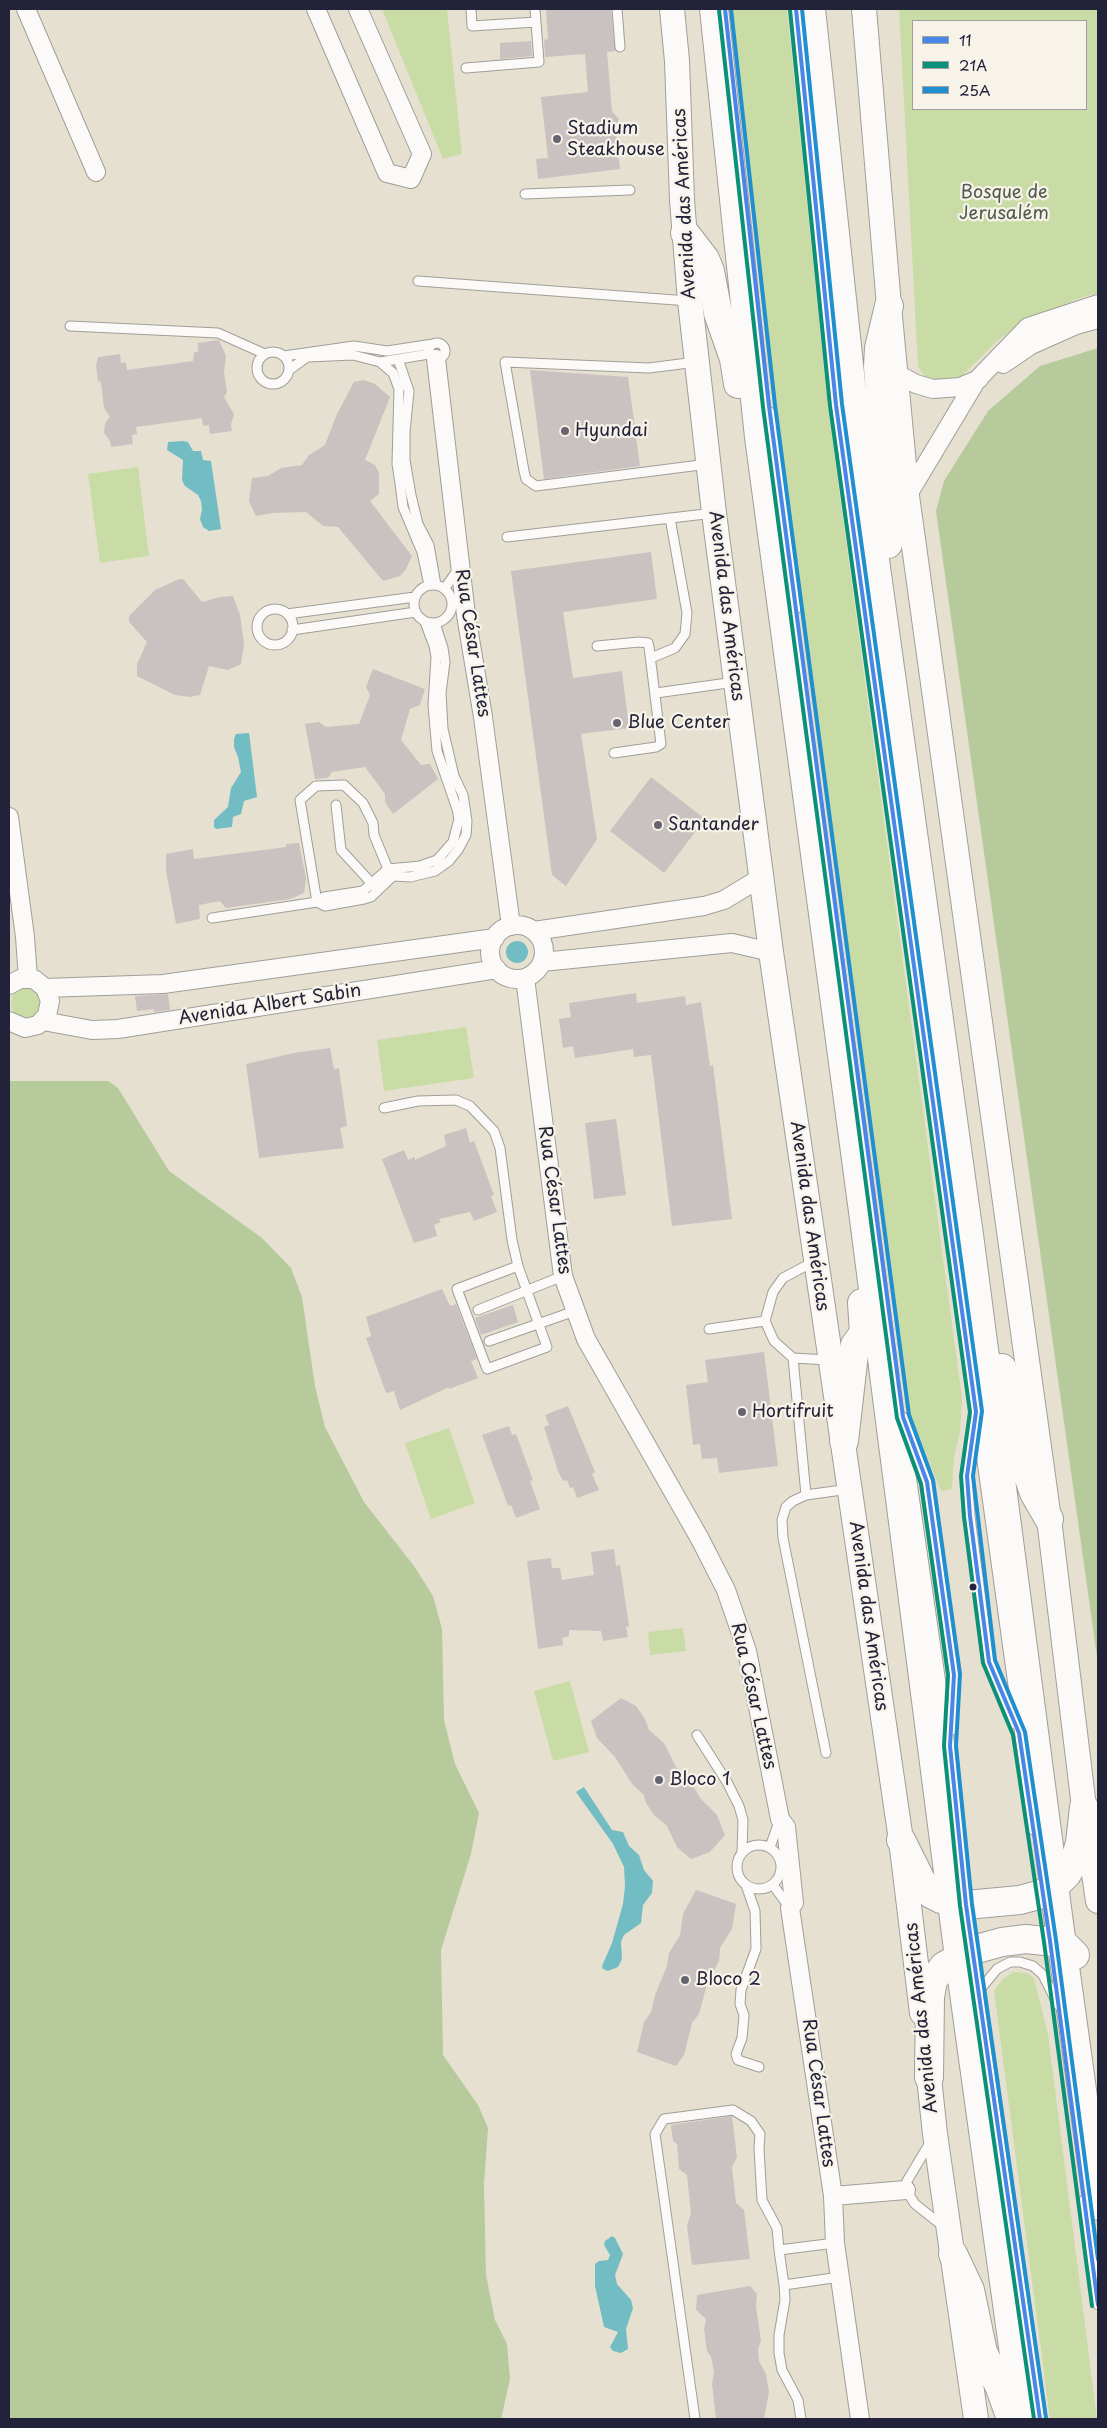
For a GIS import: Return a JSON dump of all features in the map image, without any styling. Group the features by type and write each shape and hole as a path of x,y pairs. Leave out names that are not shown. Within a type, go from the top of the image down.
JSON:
{"highway":[{"path":"714,9 759,437 864,1220 966,1954 1023,2419"},
{"path":"811,9 853,402 969,1236 1049,1890 1098,2206"},
{"path":"685,232 705,259 710,271 718,313 734,359 740,396 759,437"},
{"path":"880,596 888,571 889,553 886,465 878,367 881,333 889,306"},
{"path":"844,1442 855,1345 864,1333 858,1249 864,1220"},
{"path":"969,1236 980,1256 985,1274 999,1352 1026,1470 1034,1493 1049,1519"},
{"path":"901,1840 924,1886 931,1894 959,1903 1020,1900 1049,1890 1075,1860 1080,1843 1090,1824"},
{"path":"928,2077 930,1997 933,1980 944,1966 966,1954 1002,1942 1026,1940 1057,1942 1077,1958 1083,1983 1091,2062 1098,2102"},
{"path":"951,2242 970,2290 983,2352 1011,2419"}],"main road":[{"name":"Avenida das Américas","path":"672,9 677,61 690,301 735,682 815,1260 844,1442 901,1840 935,2134 976,2419"},
{"path":"864,9 907,496 1049,1519 1090,1824 1098,1901"}],"street":[{"path":"26,9 96,172"},
{"path":"316,9 387,173 411,179 422,154 358,9"},
{"path":"907,496 976,381 1028,327 1098,304"},
{"path":"895,373 916,384 933,389 947,390 976,381 1031,345 1076,325 1098,319"},
{"name":"Rua César Lattes","path":"433,352 460,566 483,717 511,926"},
{"path":"9,817 25,937 28,978"},
{"path":"534,931 543,945 542,962 538,969 526,978 510,978 497,969 491,954 495,938 504,928 519,925 534,931 704,906 724,900 762,877"},
{"name":"Avenida Albert Sabin","path":"45,988 163,984 495,938"},
{"path":"542,962 732,943 771,952"},
{"name":"Avenida Albert Sabin","path":"43,1021 92,1030 118,1029 497,969"},
{"path":"9,985 20,978 28,978 40,983 49,994 50,1009 43,1021 31,1028 24,1028 10,1023"},
{"name":"Rua César Lattes","path":"526,978 563,1276 586,1339 696,1531 726,1590 746,1651 780,1818 786,1826 794,1903 790,1908 833,2196 836,2243 860,2419"},
{"path":"833,2196 906,2190"}],"lane":[{"path":"471,9 472,26 536,22"},
{"path":"466,68 540,62 535,9"},
{"path":"617,9 620,47"},
{"path":"725,9 769,406 903,1417 950,1746 959,1903"},
{"path":"796,9 836,405 1019,1733 1049,1890"},
{"path":"525,194 630,190"},
{"path":"418,281 690,301"},
{"path":"70,326 218,333 265,354 274,352 284,356 354,346 387,351 433,352"},
{"path":"265,354 257,367 260,377 264,381 274,383 280,382 289,370 307,357 353,356 380,362 433,352"},
{"path":"284,356 289,370"},
{"path":"398,359 409,391 405,441 410,494 418,524 430,545 437,586"},
{"path":"380,362 393,373 399,390 397,464 403,507 437,586 452,599 451,612 443,621 430,622"},
{"path":"698,362 649,368 505,362 526,479 536,486 708,464"},
{"path":"507,537 714,513"},
{"path":"651,658 675,648 685,634 687,613 670,518"},
{"path":"416,612 415,597 420,589 437,586 460,566"},
{"path":"287,614 292,624 288,640 278,645 267,643 259,636 257,625 266,611 277,609 287,614 415,597"},
{"path":"292,630 416,612 430,622 442,641 445,662 441,693 443,729 454,776 463,795 467,821 466,834 458,850 449,861 435,871 410,877 393,876 379,891 364,899 325,906 317,902"},
{"path":"451,612 468,623"},
{"path":"212,918 317,902 324,897 363,891 388,869 420,866 437,860 454,842 459,819 437,751 433,705 436,657 430,622"},
{"path":"597,646 644,642 650,647 661,740 659,746 614,752"},
{"path":"656,693 735,682"},
{"path":"317,902 300,800 316,786 344,784 363,803 373,823 374,835 388,869"},
{"path":"336,805 341,850 379,891"},
{"path":"384,1108 418,1101 456,1100 470,1106 494,1131 500,1148 512,1240 518,1266 547,1346 487,1369 458,1289 518,1266"},
{"path":"815,1260 783,1278 773,1292 765,1321 774,1341 793,1358 830,1360"},
{"path":"478,1310 563,1276"},
{"path":"489,1342 575,1311"},
{"path":"709,1329 765,1321"},
{"path":"793,1358 806,1495"},
{"path":"976,1412 967,1476 967,1492 989,1662 1019,1733"},
{"path":"903,1417 927,1482 954,1675 950,1746"},
{"path":"826,1753 783,1538 782,1520 786,1507 792,1501 806,1495 850,1489"},
{"path":"697,1735 727,1782 744,1820 742,1852 738,1859 738,1874 746,1885 755,1911 756,1949 741,1990 740,2004 744,2015 742,2038 736,2054 738,2060 759,2067"},
{"path":"770,1847 780,1818"},
{"path":"742,1852 755,1845 770,1847 776,1852 782,1865 781,1872 773,1885 760,1890 746,1885"},
{"path":"773,1885 790,1908"},
{"path":"1057,1942 1058,2005 1098,2305"},
{"path":"966,1954 978,1992 1040,2419"},
{"path":"978,1992 998,1969 1010,1962 1020,1962 1033,1966 1043,1975 1058,2005"},
{"path":"695,2419 655,2134 664,2119 733,2110 752,2121 760,2134 762,2200 777,2228 784,2285 785,2300 779,2335 779,2353 782,2370 798,2400 801,2419"},
{"path":"935,2134 910,2176 906,2190 915,2204 951,2242"},
{"path":"779,2250 836,2243"},
{"path":"784,2285 840,2276"}],"green space":[{"path":"382,9 447,9 462,154 443,159"},
{"path":"732,9 787,9 828,408 962,1398 960,1432 954,1457 952,1489 941,1491 907,1407 768,365"},
{"name":"Bosque de Jerusalém","path":"899,9 1098,9 1098,293 1077,299 1014,328 997,341 957,381 934,383 924,376 918,366"},
{"path":"1098,348 1098,1664 936,511 944,481 988,411 1040,366"},
{"path":"138,467 149,556 100,563 88,474"},
{"path":"26,988 37,992 41,1003 37,1014 26,1018 15,1014 11,1003 15,992"},
{"path":"466,1027 474,1078 384,1091 377,1040"},
{"path":"9,1081 108,1081 118,1088 169,1171 262,1238 291,1268 302,1297 315,1386 325,1427 364,1502 414,1566 433,1596 442,1629 444,1720 455,1764 479,1813 471,1854 441,1950 443,2055 478,2105 488,2128 484,2184 486,2275 495,2320 507,2344 510,2379 501,2419 9,2419"},
{"path":"449,1428 475,1503 431,1519 405,1443"},
{"path":"683,1628 686,1651 650,1655 648,1632"},
{"path":"570,1681 589,1752 553,1761 534,1691"},
{"path":"1014,1972 1027,1973 1034,1978 1048,2034 1097,2419 1050,2419 994,1991 1003,1979"}],"water":[{"path":"168,442 188,442 193,451 201,451 203,460 211,461 221,529 209,531 203,527 200,519 201,501 198,495 185,486 182,480 183,460 167,450"},
{"path":"249,733 257,797 244,801 241,814 233,817 232,827 216,829 214,827 214,820 228,807 231,788 241,772 234,747 234,739 236,734"},
{"path":"517,941 525,944 528,952 525,960 517,963 509,960 506,952 509,944"},
{"path":"584,1787 612,1830 623,1832 629,1846 639,1855 644,1870 653,1881 652,1893 643,1905 641,1923 624,1935 621,1942 622,1959 618,1967 608,1971 603,1969 602,1966 612,1943 623,1904 625,1886 624,1867 613,1844 576,1792"},
{"path":"612,2236 615,2238 623,2254 615,2275 617,2284 631,2300 633,2308 626,2329 628,2349 621,2353 613,2351 610,2347 618,2332 604,2327 595,2286 595,2264 599,2261 608,2260 610,2255 604,2245 605,2241"}],"building":[{"path":"546,9 611,9 615,51 607,52 612,111 619,119 615,128 620,169 538,179 536,159 548,158 541,97 588,92 585,54 545,57 544,40 548,39"},
{"path":"531,41 532,56 500,59 500,43"},
{"path":"219,340 226,356 224,372 227,392 224,397 234,414 231,424 232,431 210,434 209,425 203,426 202,418 136,427 137,434 132,435 133,444 111,447 110,441 104,433 105,423 110,417 104,408 101,382 98,381 96,365 98,357 120,354 121,363 126,362 127,370 193,361 194,353 198,351 198,343"},
{"path":"530,370 628,377 640,466 544,479"},
{"path":"364,380 375,384 390,397 365,460 375,465 379,473 379,494 370,501 412,556 406,569 400,576 383,581 338,527 323,526 306,512 272,513 256,516 249,501 252,478 268,476 281,468 302,465 309,455 325,445 337,414 354,382"},
{"path":"651,552 657,599 563,612 573,678 622,671 629,728 581,734 597,839 566,886 552,875 511,571"},
{"path":"183,579 202,602 233,596 240,615 244,644 241,664 228,670 209,666 200,695 190,697 175,695 137,676 137,664 147,642 129,622 129,616 155,590"},
{"path":"373,669 425,689 420,705 410,709 401,740 421,765 430,764 438,779 393,814 385,802 385,794 365,767 332,772 328,778 315,779 305,724 319,722 326,727 359,724 370,695 366,687"},
{"name":"Santander","path":"651,777 705,819 664,873 610,831"},
{"path":"299,843 306,878 304,893 290,899 226,908 220,901 199,905 200,919 176,924 166,871 166,854 193,849 194,859 286,847 286,844"},
{"path":"636,993 637,1003 685,996 686,1005 701,1002 710,1066 713,1065 732,1219 672,1226 651,1055 634,1057 633,1049 575,1058 573,1046 563,1048 559,1019 571,1017 569,1003"},
{"path":"168,994 170,1010 154,1012 154,1009 137,1011 135,996"},
{"path":"330,1048 334,1069 339,1068 347,1126 340,1128 344,1148 259,1158 246,1064 294,1053"},
{"path":"616,1119 626,1195 594,1199 585,1123"},
{"path":"466,1128 470,1143 474,1141 494,1195 491,1196 497,1212 474,1221 470,1212 439,1219 441,1222 434,1225 437,1236 414,1243 382,1159 404,1150 408,1160 415,1157 415,1160 446,1146 444,1135"},
{"path":"442,1289 450,1306 456,1304 477,1359 471,1361 478,1378 449,1389 449,1387 400,1410 394,1391 386,1393 366,1338 371,1336 366,1317"},
{"path":"513,1305 518,1322 481,1335 475,1318"},
{"path":"764,1352 778,1466 719,1473 717,1458 702,1459 700,1444 693,1445 686,1385 708,1382 705,1360"},
{"path":"568,1406 595,1472 592,1474 599,1490 577,1498 573,1487 570,1488 567,1480 563,1481 558,1471 544,1427 549,1425 545,1415"},
{"path":"509,1426 512,1435 516,1434 533,1480 530,1481 540,1509 516,1518 511,1505 508,1506 482,1435"},
{"path":"614,1549 616,1566 620,1565 629,1626 626,1627 628,1637 603,1641 601,1631 569,1630 569,1636 562,1638 563,1645 538,1649 527,1561 551,1558 552,1568 560,1568 562,1580 594,1575 591,1552"},
{"name":"Bloco 1","path":"621,1698 636,1706 645,1719 649,1730 664,1743 676,1767 686,1775 701,1799 717,1815 725,1835 710,1852 691,1859 677,1847 667,1826 654,1815 646,1803 644,1795 633,1785 615,1757 597,1738 591,1721"},
{"name":"Bloco 2","path":"696,1890 736,1904 732,1929 720,1948 719,1961 707,1984 699,2014 692,2023 684,2055 676,2066 637,2052 644,2022 651,2012 655,1995 667,1966 669,1953 680,1935 683,1914"},
{"path":"732,2116 737,2157 732,2167 736,2203 744,2210 750,2259 692,2265 687,2226 691,2213 687,2175 679,2169 677,2144 673,2141 671,2125"},
{"path":"750,2286 757,2294 756,2307 761,2341 758,2349 759,2361 766,2374 769,2392 764,2419 716,2419 712,2384 714,2372 711,2357 707,2351 704,2329 706,2319 696,2310 697,2295"}],"transit line":[{"name":"11","path":"725,9 769,406 903,1417 927,1482 954,1675 950,1746 966,1905 1040,2419"},
{"name":"25A","path":"731,9 775,405 909,1415 933,1480 960,1674 956,1746 972,1904 1046,2418"},
{"name":"11","path":"796,9 836,405 976,1412 967,1476 970,1516 989,1662 1019,1733 1050,1941 1098,2305"},
{"name":"25A","path":"802,9 842,404 982,1411 973,1476 995,1660 1025,1732 1056,1940 1098,2259"},
{"name":"21A","path":"719,10 763,407 897,1418 921,1484 948,1675 944,1746 960,1906 1034,2419"},
{"name":"21A","path":"790,10 830,406 970,1412 961,1476 964,1517 983,1663 1013,1735 1044,1942 1092,2306"}],"place":[{"name":"Stadium Steakhouse","path":"557,139"},
{"name":"Hyundai","path":"565,431"},
{"name":"Blue Center","path":"617,723"},
{"name":"Santander","path":"658,825"},
{"name":"Hortifruit","path":"742,1412"},
{"name":"Bloco 1","path":"659,1780"},
{"name":"Bloco 2","path":"685,1980"}]}
